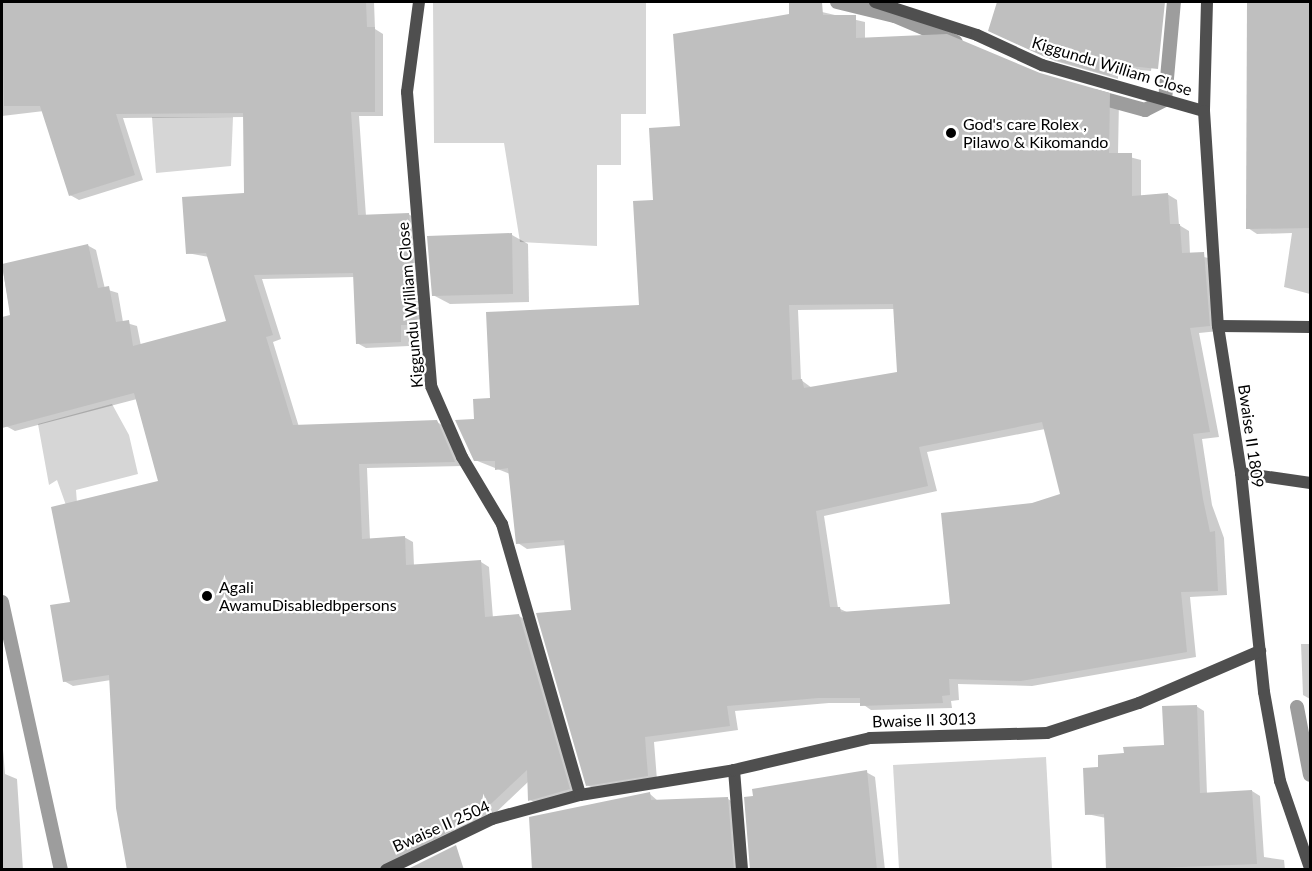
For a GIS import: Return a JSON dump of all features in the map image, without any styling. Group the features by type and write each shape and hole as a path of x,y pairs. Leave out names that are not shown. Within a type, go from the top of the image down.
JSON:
{"street":[{"name":"Kiggundu William Close","path":"419,2 406,92 431,387 462,457 502,524 580,795"},
{"name":"Kiggundu William Close","path":"875,2 977,34 1042,65 1204,111"},
{"name":"Bwaise II 1809","path":"1207,2 1204,111 1218,326 1241,472 1260,651 1280,781 1311,868"},
{"path":"1218,326 1311,327"},
{"path":"1241,472 1311,483"},
{"name":"Bwaise II 3013","path":"580,795 734,770 870,738 1047,733 1139,703 1260,651"},
{"path":"734,770 741,870"},
{"name":"Bwaise II 2504","path":"386,870 492,819 580,795"}],"shaded area":[{"path":"433,2 646,2 646,114 621,114 621,165 597,165 597,246 520,242 504,143 434,143"},
{"path":"152,117 233,117 231,166 156,173"},
{"path":"112,404 129,435 138,474 76,490 77,503 67,508 57,480 49,485 38,424"},
{"path":"1046,757 1052,869 899,869 893,765"}],"building":[{"path":"2,2 366,2 367,27 375,27 375,112 351,112 358,215 409,213 418,325 401,325 401,342 356,344 353,273 254,275 273,335 266,337 293,425 437,420 455,462 359,464 362,539 405,536 406,565 481,560 485,617 519,614 570,789 528,801 527,770 478,816 378,870 127,870 116,808 109,675 63,682 50,605 70,602 51,507 158,481 134,393 2,428 2,317 10,315 2,264 88,244 98,288 109,286 116,322 129,320 133,346 226,321 206,253 186,254 182,197 244,193 243,113 116,114 135,175 69,196 40,106 4,106"},
{"path":"789,2 822,2 823,15 856,15 856,38 947,34 1040,73 1110,93 1109,153 1132,153 1132,196 1168,193 1170,224 1180,224 1182,253 1204,252 1210,326 1190,328 1210,432 1193,434 1210,532 1215,531 1218,591 1181,592 1187,652 1021,681 949,679 950,695 942,696 943,703 860,706 860,698 818,698 727,706 730,726 645,737 648,776 586,786 536,613 571,610 564,540 516,544 508,468 495,470 495,461 474,461 455,420 474,419 473,399 490,398 486,312 639,305 633,201 653,200 649,128 680,126 673,34 789,14","holes":["893,304 897,372 804,388 802,379 792,380 789,305","1042,422 1060,494 1032,503 941,513 950,604 841,612 840,607 830,607 816,511 928,486 919,447"]},
{"path":"997,2 1165,2 1158,69 1111,64 1110,76 1045,57 988,31"},
{"path":"1247,2 1311,2 1311,228 1246,229"},
{"path":"512,233 513,294 432,296 427,236"},
{"path":"1197,705 1200,793 1252,790 1257,864 1106,870 1104,814 1085,815 1083,768 1098,767 1098,755 1124,753 1123,747 1164,745 1162,706"},
{"path":"867,770 877,870 750,870 744,797 753,796 752,789"},
{"path":"650,792 651,800 728,797 734,870 532,870 529,817"},
{"path":"456,845 464,870 406,870"}],"waterway":[{"path":"837,2 895,16 956,42"},
{"path":"1094,96 1145,110 1165,100 1174,2"},
{"path":"2,602 61,870"},
{"path":"1297,707 1310,775"}],"place":[{"name":"God's care Rolex , Pilawo & Kikomando","path":"951,133"},
{"name":"Agali AwamuDisabledbpersons","path":"207,596"}]}
